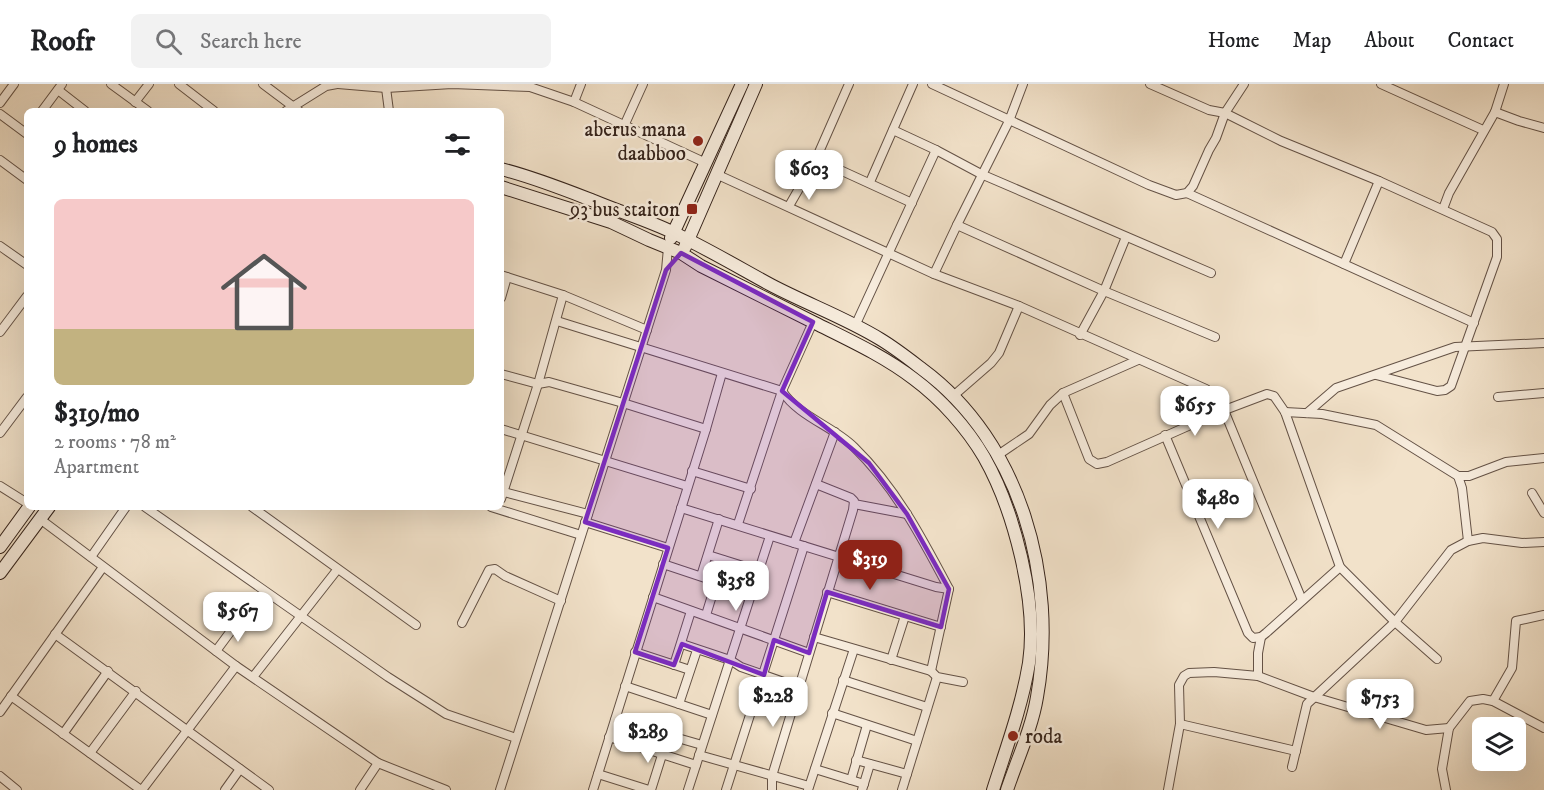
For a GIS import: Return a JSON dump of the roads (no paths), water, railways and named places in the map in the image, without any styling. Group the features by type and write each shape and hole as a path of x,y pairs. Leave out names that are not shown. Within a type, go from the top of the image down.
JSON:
{"main road":[{"path":"668,248 742,84"},
{"path":"681,253 689,240 756,84"},
{"path":"504,170 530,176 689,240 784,292 880,339 924,370 975,421 998,455 1018,496 1032,539 1040,584 1044,627 1037,700 1007,790"},
{"path":"504,188 611,222 681,253 702,266 870,350 915,379 964,429 984,457 1005,504 1018,542 1030,627 1029,662 1022,696 993,790"},
{"path":"901,370 909,360"},
{"path":"0,547 25,510"},
{"path":"0,573 47,510"},
{"path":"1026,588 1040,584"}],"street":[{"path":"0,103 14,84"},
{"path":"111,84 144,108"},
{"path":"135,102 149,84"},
{"path":"179,84 210,108"},
{"path":"295,108 326,85 518,84 574,102 706,164"},
{"path":"574,102 581,84"},
{"path":"624,126 643,84"},
{"path":"789,206 816,159 849,84"},
{"path":"870,182 913,84"},
{"path":"932,84 1149,185 1176,195 1187,193 1474,323"},
{"path":"934,274 981,174 1009,121 1023,84"},
{"path":"1150,84 1209,110 1226,113 1281,141 1379,181 1492,232 1497,239 1497,257 1451,386 1437,391 1376,375"},
{"path":"1187,193 1193,186 1226,113 1244,84"},
{"path":"1381,84 1483,130"},
{"path":"1443,209 1483,130 1495,112 1503,84"},
{"path":"266,85 290,108"},
{"path":"387,86 389,108"},
{"path":"44,108 60,87 82,108"},
{"path":"1495,112 1519,122 1544,128"},
{"path":"0,114 24,132"},
{"path":"893,130 981,174 1211,273"},
{"path":"855,326 936,150"},
{"path":"816,159 912,203"},
{"path":"0,160 24,178"},
{"path":"716,174 934,274 1019,306 1206,389 1221,403 1222,411 1302,600"},
{"path":"1344,264 1379,181"},
{"path":"957,225 1104,291 1215,337"},
{"path":"1080,334 1104,291 1126,237"},
{"path":"0,246 24,263"},
{"path":"500,790 666,270 668,248"},
{"path":"666,270 681,253"},
{"path":"504,276 563,295 647,330"},
{"path":"504,489 538,384 563,295"},
{"path":"0,332 24,300"},
{"path":"952,397 992,363 999,353 1019,306"},
{"path":"557,321 782,391 793,405 835,432 869,463 907,514 949,589 927,707 903,790"},
{"path":"738,524 782,391 813,322"},
{"path":"1307,413 1336,388 1455,347 1544,343"},
{"path":"998,455 1029,434 1050,405 1064,393 1138,360"},
{"path":"593,790 722,373"},
{"path":"504,375 538,384 549,382 706,429"},
{"path":"1064,393 1089,459 1097,464 1107,462 1222,411 1267,394 1274,396 1285,412 1340,567 1395,622 1437,658"},
{"path":"1498,397 1544,393"},
{"path":"0,433 24,401"},
{"path":"1285,412 1307,413 1376,424 1458,476 1469,476 1506,462 1544,458"},
{"path":"504,430 687,486"},
{"path":"794,543 835,432"},
{"path":"1165,435 1248,633 1253,638 1261,637 1340,567"},
{"path":"692,471 751,489"},
{"path":"1458,476 1462,488 1468,541"},
{"path":"772,790 772,776 854,504 851,498 816,484"},
{"path":"0,486 24,502"},
{"path":"1532,493 1544,513"},
{"path":"504,496 586,518 668,548"},
{"path":"854,504 907,514"},
{"path":"681,508 936,587 949,589"},
{"path":"91,557 124,510"},
{"path":"149,510 388,677 446,714 516,738"},
{"path":"256,510 416,625"},
{"path":"502,510 581,535"},
{"path":"40,519 216,651 378,763 446,790"},
{"path":"702,576 718,519"},
{"path":"688,790 770,536"},
{"path":"1292,767 1307,704 1395,622 1451,550 1468,541 1483,538 1522,543 1544,542"},
{"path":"726,790 804,546"},
{"path":"708,555 759,571"},
{"path":"706,615 723,560"},
{"path":"663,564 717,582"},
{"path":"0,712 103,567"},
{"path":"462,623 489,570 495,569 505,576 561,601"},
{"path":"253,677 337,570"},
{"path":"827,592 941,627"},
{"path":"653,597 809,653"},
{"path":"674,665 691,611"},
{"path":"1493,702 1512,668 1516,621 1544,615"},
{"path":"891,660 905,616"},
{"path":"216,651 239,620"},
{"path":"55,634 269,790"},
{"path":"814,637 963,682"},
{"path":"1258,676 1261,637"},
{"path":"682,644 798,687"},
{"path":"699,755 808,788 854,649"},
{"path":"679,704 697,650"},
{"path":"635,652 690,670"},
{"path":"11,696 142,790 237,666"},
{"path":"63,734 108,671"},
{"path":"1168,790 1180,724 1179,685 1184,676 1189,673 1214,672 1258,676 1314,697 1426,730 1449,728"},
{"path":"843,680 927,707"},
{"path":"625,686 712,715"},
{"path":"90,753 136,691"},
{"path":"1446,790 1442,769 1449,728 1470,702 1483,699 1493,702 1544,728"},
{"path":"832,713 917,741"},
{"path":"615,720 702,745"},
{"path":"850,780 867,724"},
{"path":"1180,724 1296,751"},
{"path":"609,737 696,765"},
{"path":"598,774 635,788 650,790 662,755"},
{"path":"856,760 907,774"},
{"path":"360,790 378,763"},
{"path":"815,769 850,780 863,787 870,764"},
{"path":"225,790 240,769"},
{"path":"0,776 17,790"}],"place":[{"name":"aberus mana daabboo","path":"698,141"},
{"name":"93 bus staiton","path":"692,209"},
{"name":"roda","path":"1013,736"}]}
